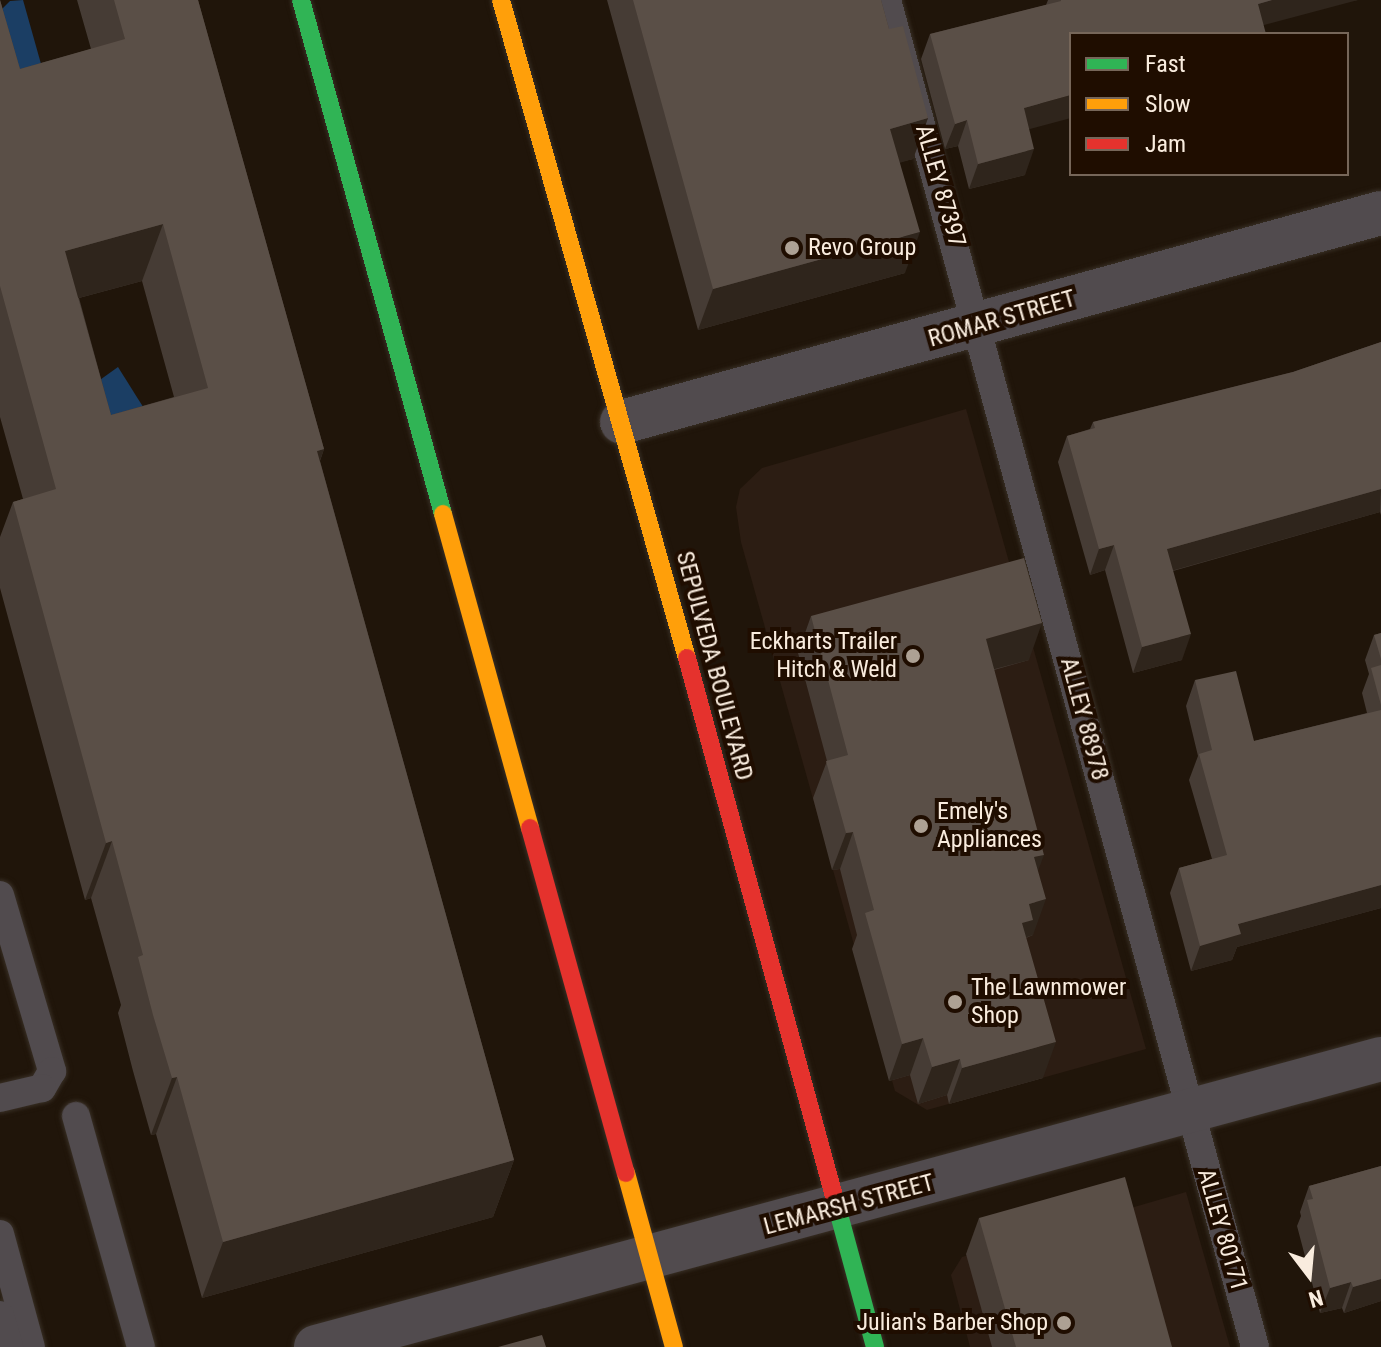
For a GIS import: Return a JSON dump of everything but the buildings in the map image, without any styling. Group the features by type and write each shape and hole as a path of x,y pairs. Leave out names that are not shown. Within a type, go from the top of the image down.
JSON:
{"main road":[{"path":"301,0 674,1347"},
{"name":"SEPULVEDA BOULEVARD","path":"501,0 622,422 875,1347"}],"street":[{"name":"ROMAR STREET","path":"622,422 1381,213"},
{"name":"LEMARSH STREET","path":"316,1347 1381,1059"}],"lane":[{"name":"ALLEY 87397","path":"887,0 979,325"},
{"name":"ALLEY 88978","path":"979,325 1190,1113"},
{"path":"0,895 52,1071 42,1088 0,1098"},
{"name":"ALLEY 80171","path":"1190,1113 1255,1347"},
{"path":"76,1116 141,1347"},
{"path":"0,1234 31,1347"},
{"path":"0,1315 9,1347"}],"shaded area":[{"path":"966,409 1146,1049 927,1110 895,1091 741,542 736,507 740,489 762,468"},
{"path":"1186,1192 1230,1347 970,1347 951,1275 962,1257"}],"water":[{"path":"23,0 50,96 7,111 0,11 10,1"},
{"path":"118,367 145,410 147,445 83,392"}],"traffic: fast":[{"path":"301,0 443,514"},
{"path":"834,1196 875,1347"}],"traffic: slow":[{"path":"501,0 687,658"},
{"path":"443,514 530,828"},
{"path":"626,1173 674,1347"}],"traffic: jam":[{"path":"687,658 834,1196"},
{"path":"530,828 626,1173"}],"place":[{"name":"Revo Group","path":"792,248"},
{"name":"Eckharts Trailer Hitch & Weld","path":"913,656"},
{"name":"Emely's Appliances","path":"921,826"},
{"name":"The Lawnmower Shop","path":"955,1002"},
{"name":"Julian's Barber Shop","path":"1064,1323"}]}
